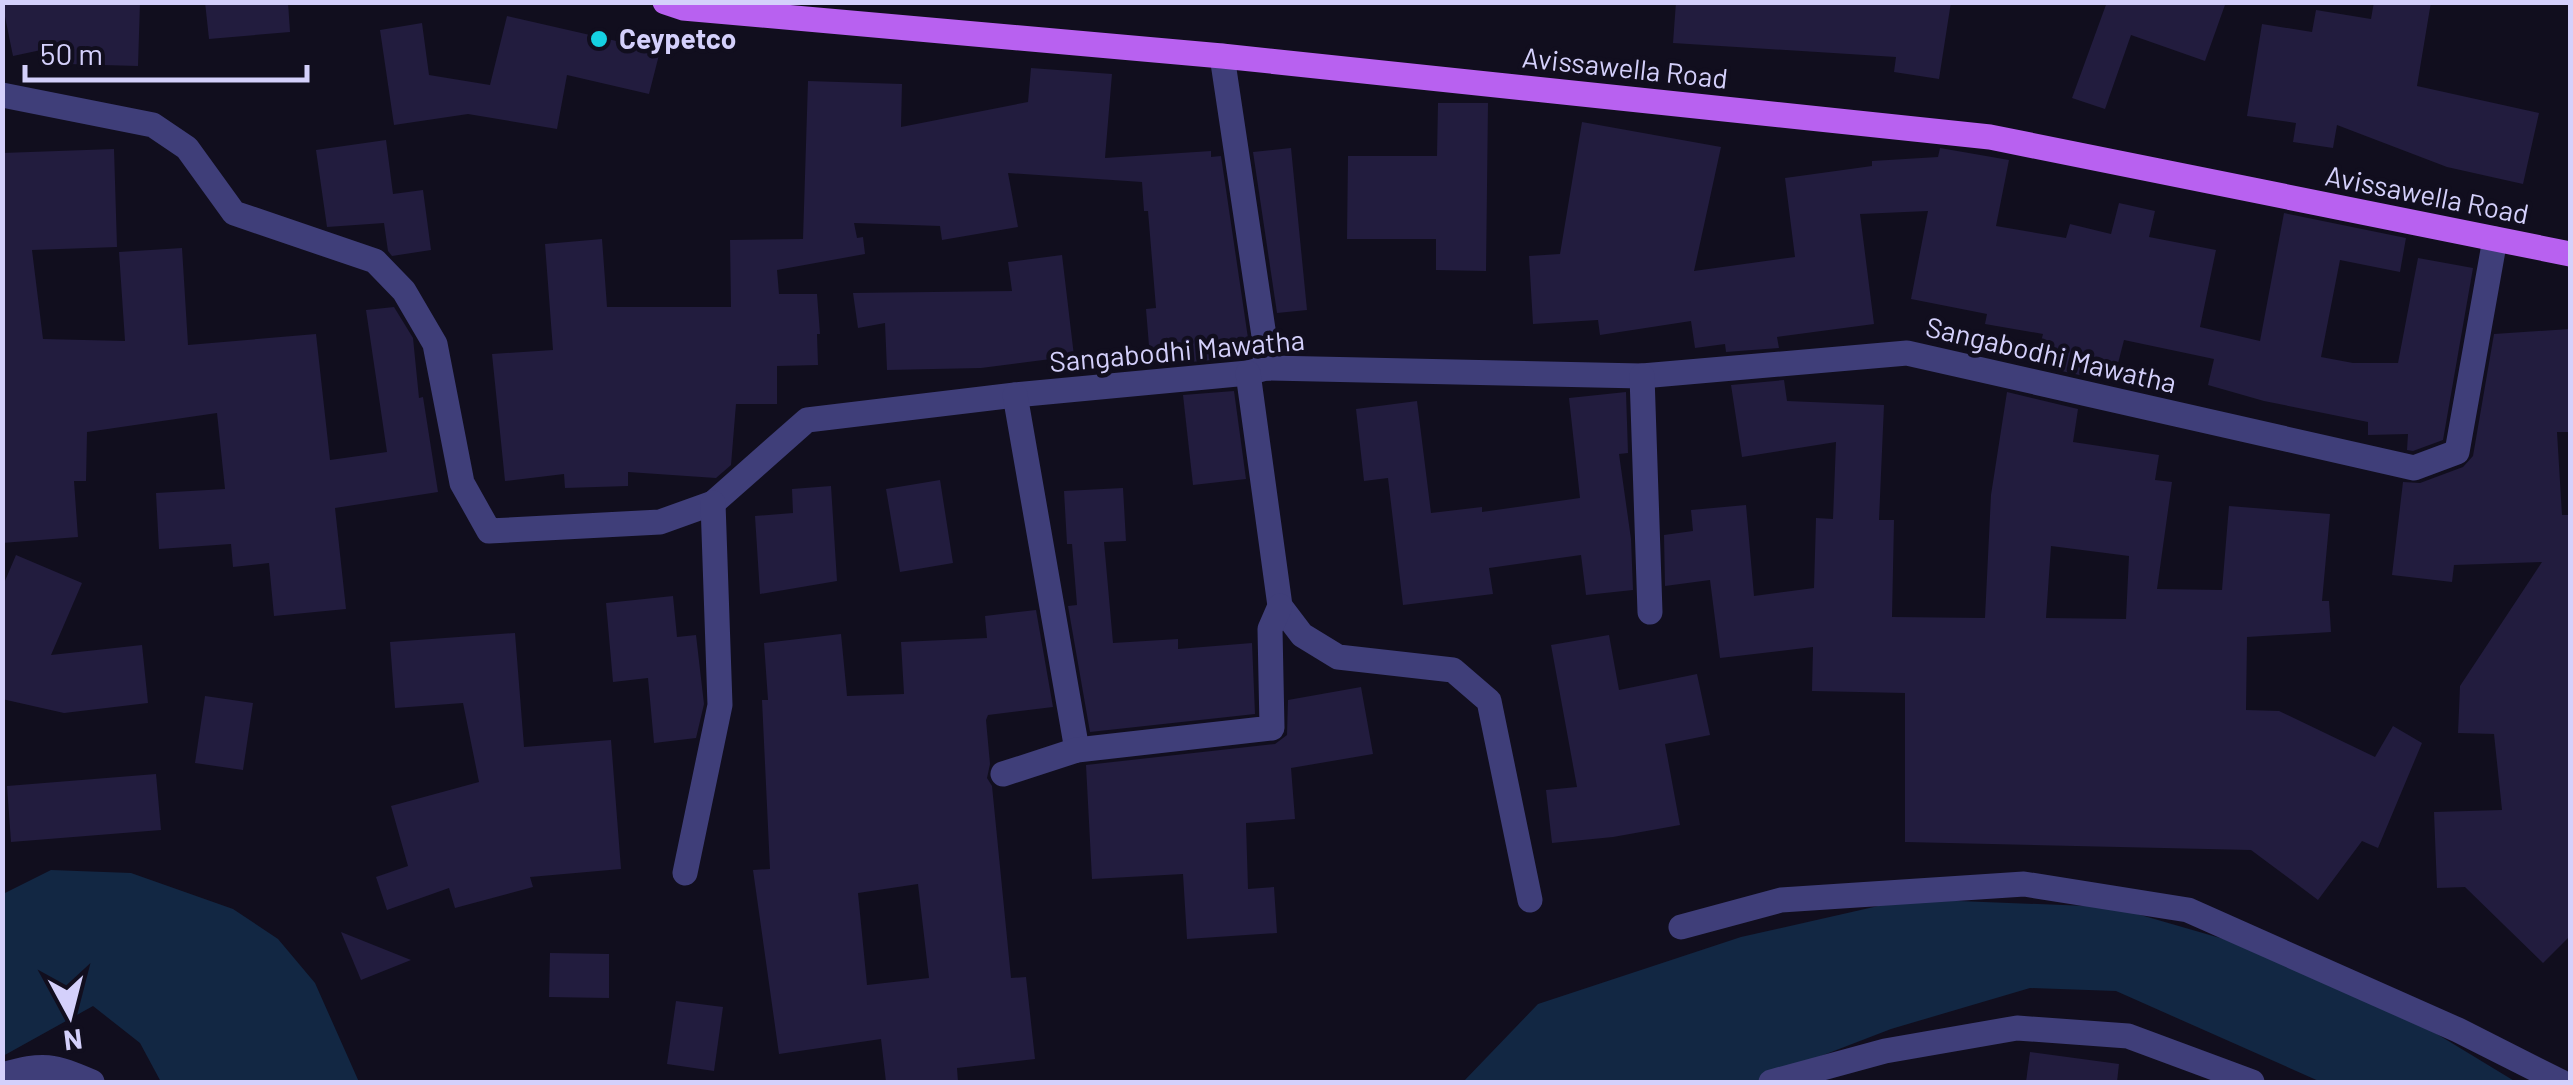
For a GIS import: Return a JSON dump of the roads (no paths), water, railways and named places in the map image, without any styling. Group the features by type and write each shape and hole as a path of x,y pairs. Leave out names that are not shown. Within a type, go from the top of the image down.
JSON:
{"main road":[{"name":"Avissawella Road","path":"665,2 683,8 1222,56 1990,137 2570,254"}],"street":[{"path":"1003,774 1077,750 1272,728 1270,629 1280,606 1257,370 1264,336 1222,56"},
{"name":"Sangabodhi Mawatha","path":"2,95 153,125 187,148 234,214 376,262 404,291 435,344 462,483 490,531 660,522 713,503 808,420 1257,370 1642,376 1907,353 2414,468 2457,452 2495,239"},
{"path":"1642,376 1650,612"},
{"path":"1015,395 1077,750"},
{"path":"685,872 720,705 713,503"},
{"path":"1280,606 1302,635 1338,657 1453,670 1489,701 1530,900"},
{"path":"1681,927 1780,900 2024,884 2188,910 2458,1030 2561,1082"},
{"path":"1771,1082 1885,1052 2017,1028 2128,1036 2252,1082"},
{"path":"2,1076 35,1066 58,1068 92,1082"}],"water":[{"path":"51,870 131,873 233,909 278,939 315,983 359,1082 161,1082 140,1043 93,1006 3,1056 3,894"},
{"path":"1909,899 2113,907 2272,953 2427,1028 2516,1082 2321,1082 2116,991 2030,988 1891,1029 1753,1082 1463,1082 1538,1004 1741,937"}],"place":[{"name":"Ceypetco","path":"599,39"}]}
